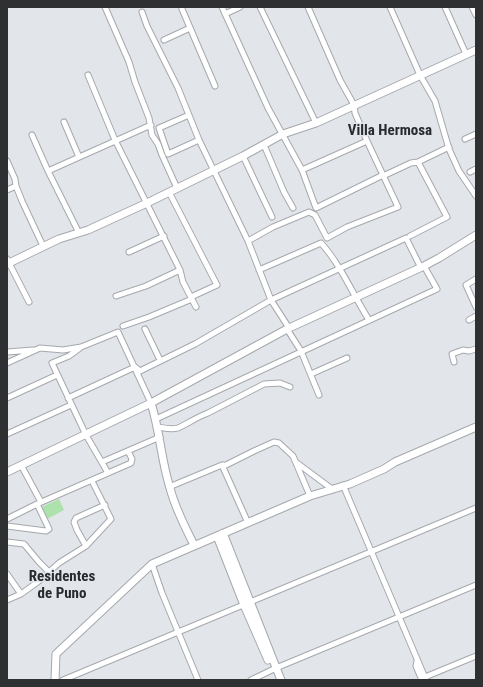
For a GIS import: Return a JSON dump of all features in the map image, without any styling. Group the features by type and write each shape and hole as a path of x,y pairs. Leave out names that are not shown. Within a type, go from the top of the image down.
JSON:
{"street":[{"path":"105,7 129,62 130,69 151,124 152,135 158,144 177,188"},
{"path":"222,7 268,108 302,170 316,208 449,147"},
{"path":"225,14 240,7"},
{"path":"260,7 316,123"},
{"path":"248,241 273,226 309,212 315,215 327,238 398,207 367,141 355,113 354,105 340,80 308,7"},
{"path":"390,7 420,74 435,101 449,147 459,171 476,196"},
{"path":"445,7 466,54"},
{"path":"472,7 476,15"},
{"path":"182,9 215,86"},
{"path":"142,12 147,26 178,88 199,140 248,241 271,300 301,351 319,395"},
{"path":"164,40 190,28"},
{"path":"29,302 8,262 59,239 79,233 147,203 243,156 283,134 316,123 420,74 476,50"},
{"path":"88,75 115,140 164,236 180,270 183,282 196,307"},
{"path":"189,115 159,128 168,154 199,140"},
{"path":"64,122 79,157"},
{"path":"48,171 151,124"},
{"path":"465,139 476,134"},
{"path":"32,135 79,233"},
{"path":"302,170 367,141"},
{"path":"264,145 284,192 293,208"},
{"path":"243,156 272,217"},
{"path":"7,161 15,179 22,202 43,246"},
{"path":"410,236 448,217 418,162"},
{"path":"470,172 476,169"},
{"path":"7,190 16,186"},
{"path":"124,326 192,298 216,285 169,192"},
{"path":"7,472 151,404 288,329 423,267 476,235"},
{"path":"129,252 164,236"},
{"path":"134,368 140,371 195,344 271,300 406,238 437,289 156,418"},
{"path":"259,270 320,243 328,250 340,268 355,298 369,320"},
{"path":"116,296 146,286 180,270"},
{"path":"476,279 466,285 476,307"},
{"path":"468,320 476,316"},
{"path":"145,329 160,360"},
{"path":"7,363 40,348 63,350 81,347 118,332 156,418 169,487 175,504 194,545"},
{"path":"81,347 69,356 52,363 86,435 108,473"},
{"path":"454,362 452,354 462,350 469,351 476,349"},
{"path":"7,352 34,350"},
{"path":"311,374 348,358"},
{"path":"7,359 14,360"},
{"path":"68,398 134,368"},
{"path":"7,398 57,375"},
{"path":"158,426 177,428 198,416 208,413 264,384 280,383 290,387"},
{"path":"7,434 71,404"},
{"path":"55,680 56,654 152,564 310,496 350,484 384,469 395,462 476,427"},
{"path":"102,462 160,437"},
{"path":"169,487 222,465 226,465 274,442 279,443 286,448 293,456 310,496"},
{"path":"7,519 39,503 131,463 132,459 128,451"},
{"path":"296,463 332,489"},
{"path":"7,526 46,531 49,529 39,503 21,465"},
{"path":"222,465 248,523"},
{"path":"7,600 20,594 59,563 86,546 111,519 92,481"},
{"path":"343,485 417,658 416,666 424,679 476,656"},
{"path":"86,546 74,522 76,518 104,505"},
{"path":"63,680 476,508"},
{"path":"220,535 274,669 277,680"},
{"path":"7,542 24,544 49,572"},
{"path":"152,564 177,632 198,680"},
{"path":"7,574 20,594"},
{"path":"251,680 476,585"},
{"path":"274,669 282,680"}],"green space":[{"path":"59,499 64,510 47,519 42,507"}],"district":[{"name":"Villa Hermosa","path":"390,131"},
{"name":"Residentes de Puno","path":"62,586"}]}
